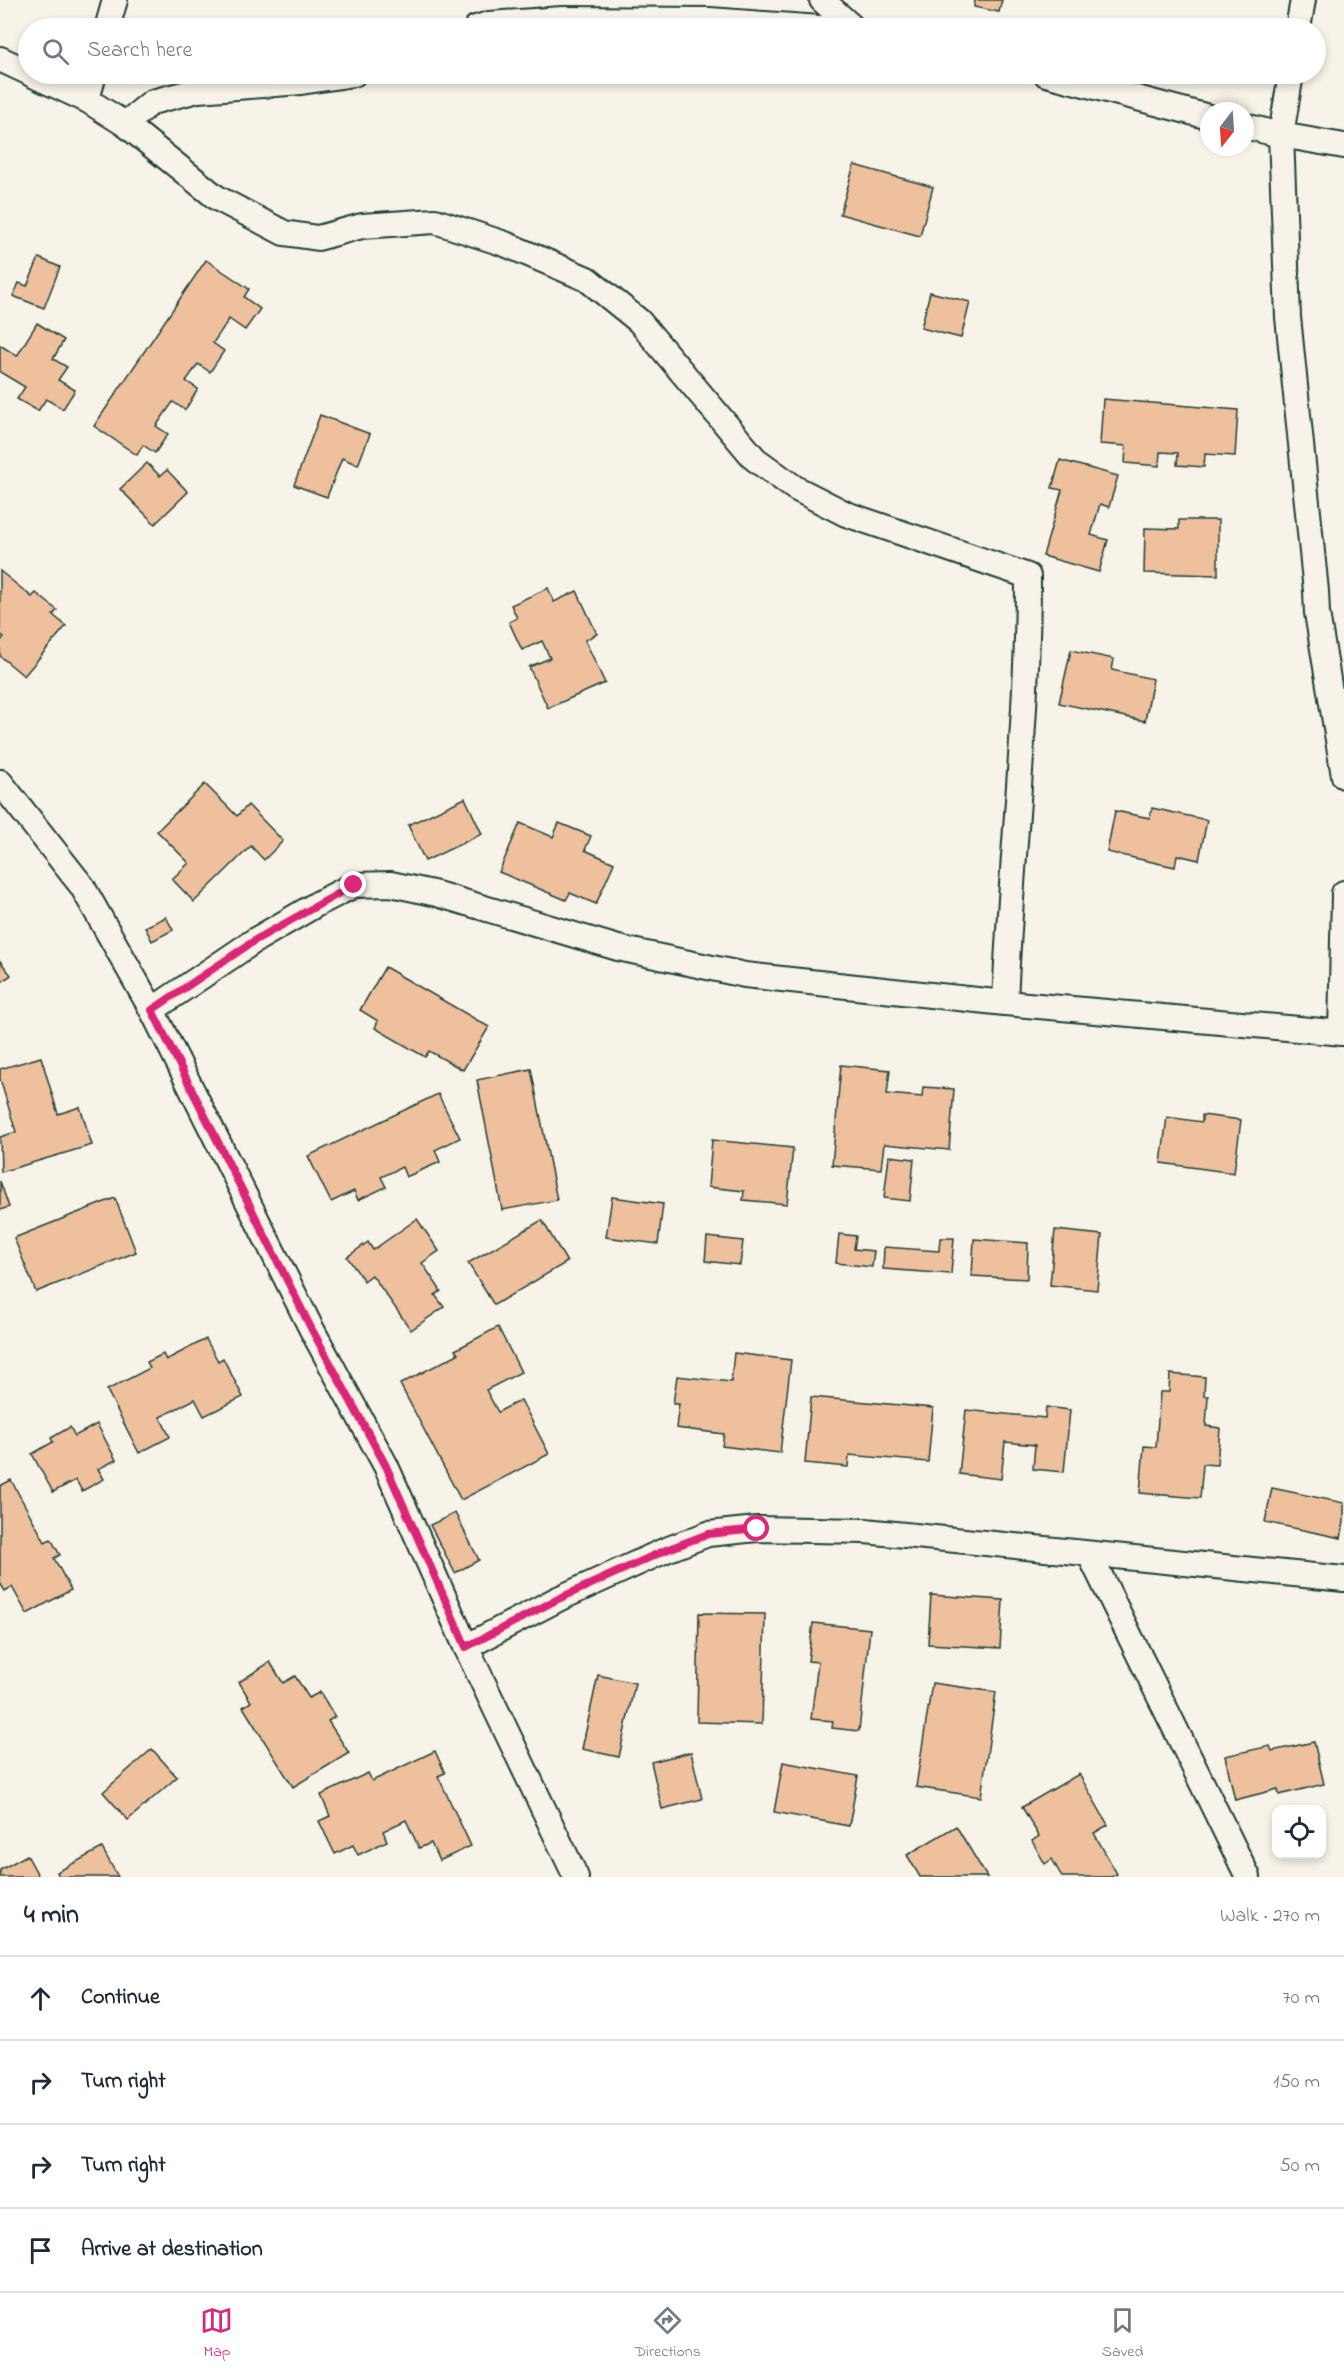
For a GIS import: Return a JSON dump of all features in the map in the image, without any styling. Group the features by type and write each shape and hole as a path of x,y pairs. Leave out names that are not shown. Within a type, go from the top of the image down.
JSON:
{"street":[{"path":"110,18 115,0"},
{"path":"822,0 842,18"},
{"path":"1300,18 1303,0"},
{"path":"0,59 18,67"},
{"path":"53,84 87,100 125,124 217,198 284,233 318,238 362,226 435,221 505,244 587,279 639,321 755,459 795,488 846,514 1028,576 1021,779 1009,902 1005,1004"},
{"path":"87,100 91,84"},
{"path":"125,124 152,102 198,90 275,84"},
{"path":"1084,84 1200,115"},
{"path":"1289,84 1281,135 1288,316 1317,613 1344,776"},
{"path":"1254,128 1344,146"},
{"path":"0,782 82,886 152,1010 311,1328 386,1466 466,1647 576,1877"},
{"path":"152,1010 257,939 317,904 354,885 391,884 437,894 618,948 745,975 1005,1004 1343,1033 1344,893"},
{"path":"466,1647 608,1576 666,1550 708,1534 757,1529 865,1531 1344,1580"},
{"path":"1090,1555 1248,1877"}],"building":[{"path":"975,0 1002,0 999,12 974,7"},
{"path":"854,165 933,187 920,236 840,214"},
{"path":"39,258 60,267 44,308 13,296 19,283 27,286"},
{"path":"206,260 249,289 244,297 260,309 245,330 229,319 213,343 224,351 210,372 198,364 186,381 198,389 185,410 173,402 156,426 168,434 155,453 143,445 137,455 94,426"},
{"path":"930,292 970,302 961,338 921,328"},
{"path":"37,323 64,340 53,359 67,367 58,380 75,390 63,409 46,399 38,411 17,399 25,387 0,372 0,345 17,356"},
{"path":"1103,399 1238,410 1235,456 1205,454 1204,467 1177,465 1178,453 1160,452 1159,466 1125,463 1126,446 1100,444"},
{"path":"320,415 370,434 358,465 342,458 327,497 294,485"},
{"path":"1060,460 1118,476 1109,507 1100,504 1091,535 1108,540 1099,572 1043,556 1062,490 1052,488"},
{"path":"147,463 160,476 167,470 188,492 155,524 120,489"},
{"path":"1179,520 1218,520 1218,575 1144,573 1145,528 1179,529"},
{"path":"0,571 32,597 36,593 57,610 53,615 66,626 24,676 0,656 0,642 4,637 0,634"},
{"path":"548,588 554,602 577,591 597,634 585,640 605,683 548,708 529,667 550,658 542,641 522,650 509,622 517,618 511,605"},
{"path":"1071,650 1114,659 1112,670 1153,679 1145,721 1059,703"},
{"path":"205,784 237,816 248,805 283,841 264,860 251,846 194,902 172,879 189,863 157,831"},
{"path":"465,798 482,834 425,861 408,825"},
{"path":"1152,808 1207,820 1199,860 1177,855 1175,867 1107,852 1115,811 1150,818"},
{"path":"520,823 553,837 559,823 591,836 585,850 614,863 596,904 570,893 566,900 499,872"},
{"path":"166,917 173,930 152,941 145,927"},
{"path":"0,961 11,975 0,983"},
{"path":"385,967 489,1027 463,1070 429,1051 425,1057 375,1028 378,1021 360,1010"},
{"path":"41,1057 58,1114 80,1107 92,1145 1,1172 0,1137 16,1132 0,1079 0,1069"},
{"path":"841,1065 890,1070 887,1094 922,1097 923,1087 954,1089 949,1150 884,1144 881,1169 832,1165"},
{"path":"531,1069 557,1200 502,1210 477,1080"},
{"path":"438,1094 460,1138 435,1150 440,1162 406,1177 402,1167 381,1177 386,1187 358,1200 354,1191 331,1202 308,1156"},
{"path":"1202,1115 1241,1120 1234,1173 1161,1163 1167,1117 1202,1122"},
{"path":"712,1140 793,1148 787,1204 743,1200 744,1191 708,1187"},
{"path":"889,1156 914,1159 910,1201 884,1198"},
{"path":"0,1181 9,1207 0,1210"},
{"path":"612,1197 663,1204 658,1244 606,1237"},
{"path":"115,1198 136,1252 36,1292 14,1238"},
{"path":"417,1219 439,1251 422,1263 441,1291 435,1295 444,1307 411,1330 372,1275 364,1281 347,1257 368,1242 373,1250"},
{"path":"542,1220 567,1262 494,1305 468,1263"},
{"path":"1055,1230 1102,1235 1097,1290 1050,1285"},
{"path":"839,1234 856,1236 854,1249 874,1251 872,1267 836,1263"},
{"path":"707,1237 743,1241 740,1265 705,1261"},
{"path":"940,1238 954,1238 951,1274 883,1269 884,1247 939,1251"},
{"path":"974,1239 1028,1243 1027,1279 972,1276"},
{"path":"498,1327 521,1372 486,1390 498,1412 521,1400 549,1454 461,1500 400,1384 458,1354 455,1350"},
{"path":"206,1339 218,1361 223,1358 243,1397 204,1416 195,1399 160,1417 170,1437 139,1453 107,1390 150,1368 147,1362 163,1354 166,1360"},
{"path":"734,1353 791,1360 780,1453 722,1446 724,1434 676,1428 679,1404 673,1404 677,1376 731,1382"},
{"path":"1170,1374 1205,1377 1204,1396 1208,1396 1206,1426 1220,1428 1217,1465 1203,1464 1200,1498 1140,1493 1144,1446 1156,1447 1160,1392 1169,1392"},
{"path":"811,1397 933,1408 928,1462 849,1455 848,1467 805,1463"},
{"path":"1046,1407 1070,1410 1064,1472 1033,1469 1035,1445 1005,1442 1001,1479 959,1474 966,1410 1045,1418"},
{"path":"97,1424 116,1460 98,1469 104,1479 82,1491 76,1480 53,1492 32,1454 53,1442 51,1438 70,1427 75,1436"},
{"path":"11,1480 45,1542 51,1539 60,1555 54,1558 71,1590 27,1614 12,1587 5,1591 0,1583 0,1486"},
{"path":"1272,1488 1344,1503 1341,1538 1265,1522"},
{"path":"455,1513 479,1560 455,1573 430,1525"},
{"path":"931,1595 1003,1600 1000,1648 928,1644"},
{"path":"699,1613 765,1614 762,1724 697,1722"},
{"path":"813,1623 870,1629 859,1731 832,1728 833,1721 811,1719 818,1662 808,1661"},
{"path":"270,1662 283,1683 295,1676 309,1698 320,1692 335,1717 328,1721 349,1753 293,1787 243,1707 251,1702 239,1682"},
{"path":"598,1675 635,1683 619,1757 582,1749"},
{"path":"932,1683 996,1692 981,1797 916,1787"},
{"path":"1314,1742 1324,1784 1279,1795 1278,1789 1235,1800 1225,1756 1270,1746 1272,1751"},
{"path":"152,1749 177,1777 128,1820 103,1792"},
{"path":"435,1751 445,1773 438,1776 471,1846 439,1861 431,1843 419,1848 406,1820 383,1831 387,1841 358,1855 353,1845 335,1854 319,1821 330,1816 321,1795 368,1773 372,1781"},
{"path":"691,1752 702,1799 662,1809 651,1762"},
{"path":"783,1762 858,1776 849,1826 774,1812"},
{"path":"1079,1774 1108,1825 1094,1833 1117,1874 1111,1877 1062,1877 1052,1859 1045,1864 1032,1841 1039,1836 1022,1807"},
{"path":"956,1826 987,1877 920,1877 907,1855"},
{"path":"102,1848 118,1877 59,1877 57,1872"},
{"path":"27,1855 39,1877 0,1877 0,1870"}],"route":[{"path":"354,885 257,939 152,1010 311,1328 386,1466 466,1647 558,1599 666,1550 708,1534 757,1529"}]}
